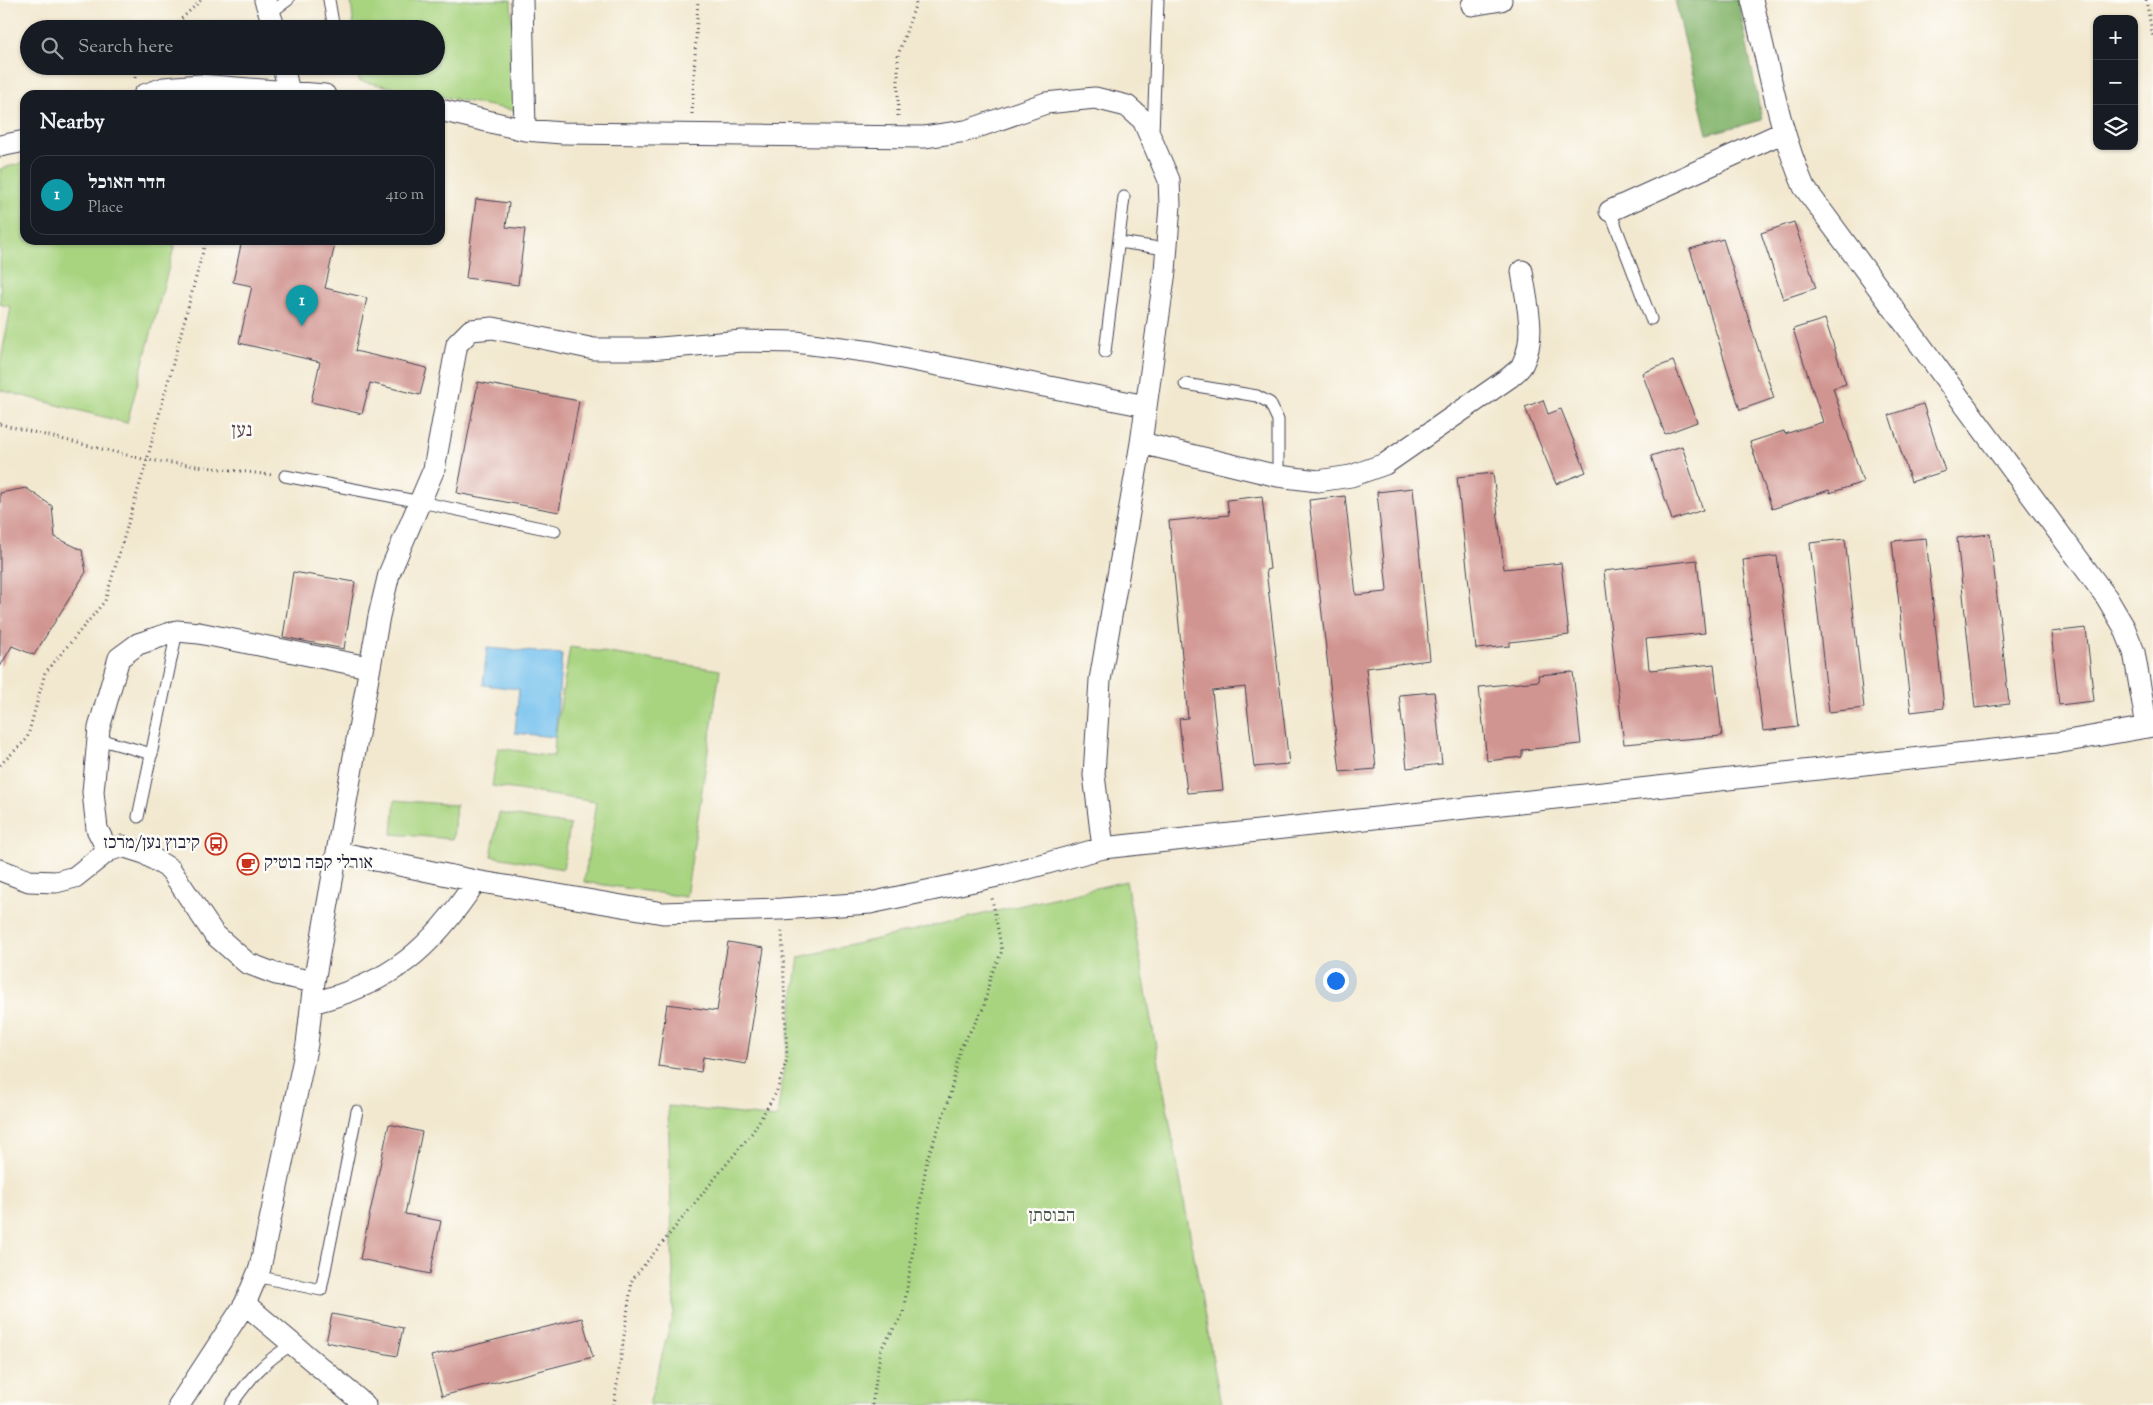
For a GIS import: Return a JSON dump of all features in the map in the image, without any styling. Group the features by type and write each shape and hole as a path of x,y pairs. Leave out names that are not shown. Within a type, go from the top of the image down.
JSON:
{"street":[{"path":"522,0 525,130"},
{"path":"1472,5 1501,0"},
{"path":"337,852 476,881 663,913 781,909 870,903 988,878 1103,848 2056,743 2150,726 2134,652 2124,627 2107,598 1804,187 1789,153 1752,0"},
{"path":"285,75 289,90"},
{"path":"158,90 200,85 264,90"},
{"path":"445,111 525,130 562,133 924,138 966,131 1046,103 1095,98 1127,106 1143,120 1169,180 1170,205 1141,443 1100,680 1094,775 1103,848"},
{"path":"1610,211 1784,132"},
{"path":"0,146 20,141"},
{"path":"1141,443 1278,476 1318,480 1351,476 1385,464 1510,377 1523,364 1530,341 1530,320 1522,271"},
{"path":"179,1405 245,1304 256,1276 270,1228 289,1123 307,1044 313,993 368,667 389,574 434,469 457,344 471,330 493,328 594,349 649,350 742,341 796,342 872,352 1146,406"},
{"path":"108,851 97,830 93,792 98,739 110,684 119,658 138,644 177,631 199,633 368,667"},
{"path":"0,870 29,881 56,882 75,877 108,851 122,846 144,852 170,869 214,934 247,964 276,974 313,993 344,995 380,979 415,956 460,907 476,881"},
{"path":"245,1304 365,1405"}],"lane":[{"path":"270,14 288,0"},
{"path":"328,0 332,20"},
{"path":"1153,140 1158,0"},
{"path":"1105,352 1124,197"},
{"path":"1610,211 1651,319"},
{"path":"1119,242 1166,250"},
{"path":"1185,384 1258,396 1270,403 1278,420 1278,476"},
{"path":"285,476 421,502 555,531"},
{"path":"138,817 177,631"},
{"path":"98,739 152,754"},
{"path":"256,1276 321,1290 357,1111"},
{"path":"231,1405 252,1375 273,1356 293,1344"}],"path":[{"path":"180,20 201,0"},
{"path":"691,135 698,0"},
{"path":"898,137 898,55 917,0"},
{"path":"2146,0 2153,37"},
{"path":"0,765 27,739 44,673 105,602 205,245"},
{"path":"0,424 146,460 285,476"},
{"path":"872,1405 881,1349 903,1314 927,1159 949,1100 960,1049 984,1007 991,975 1002,951 988,878"},
{"path":"614,1405 632,1280 752,1133 776,1093 787,1058 781,909"}],"green space":[{"path":"351,0 511,0 517,111 445,97 445,90 406,90 359,81 359,75 445,75 445,20 353,20"},
{"path":"1675,0 1738,0 1762,120 1707,134"},
{"path":"20,163 20,245 175,245 127,423 0,390 0,365 11,307 0,304 0,169"},
{"path":"570,647 720,670 686,897 584,882 596,802 492,786 498,748 554,756 555,737"},
{"path":"395,800 456,805 453,839 392,834"},
{"path":"499,813 570,825 563,869 491,856"},
{"name":"הבוסתן","path":"1126,881 1221,1405 649,1405 674,1310 668,1106 777,1118 799,957"}],"water":[{"path":"487,648 562,654 555,737 515,733 519,689 483,685"}],"building":[{"path":"476,199 509,203 506,227 525,229 518,285 466,278"},
{"path":"1794,222 1816,288 1783,299 1761,233"},
{"path":"1723,239 1774,398 1740,410 1690,249"},
{"path":"241,245 335,245 325,288 367,298 355,351 427,368 420,395 370,383 362,414 311,402 320,362 239,343 252,286 233,282"},
{"path":"1825,319 1846,384 1833,388 1863,482 1830,493 1829,490 1772,509 1750,442 1784,431 1785,434 1823,422 1793,329"},
{"path":"1673,361 1697,422 1665,434 1642,373"},
{"path":"478,382 579,401 559,512 457,493"},
{"path":"1543,400 1548,414 1561,409 1586,472 1556,484 1525,407"},
{"path":"1923,404 1945,471 1911,482 1889,415"},
{"path":"1682,446 1703,510 1672,520 1651,456"},
{"path":"1493,473 1504,569 1561,563 1569,635 1510,642 1510,646 1476,649 1457,477"},
{"path":"26,488 52,506 55,537 82,550 86,572 34,655 12,646 0,667 0,493"},
{"path":"1413,488 1430,660 1366,668 1376,769 1340,772 1309,500 1345,496 1356,595 1386,592 1377,492"},
{"path":"1262,496 1270,569 1266,570 1289,764 1254,767 1245,687 1212,691 1223,790 1187,793 1179,719 1188,718 1169,521 1229,515 1227,500"},
{"path":"1990,534 2009,704 1975,708 1957,538"},
{"path":"1926,538 1944,708 1911,712 1892,541"},
{"path":"1845,539 1864,708 1829,712 1810,543"},
{"path":"1777,556 1798,727 1763,731 1743,560"},
{"path":"1697,560 1705,633 1646,639 1649,669 1714,664 1722,736 1624,744 1604,571"},
{"path":"293,572 355,582 344,649 283,637"},
{"path":"2086,628 2094,701 2059,705 2051,632"},
{"path":"1573,672 1581,744 1522,750 1522,757 1487,761 1479,687 1539,681 1538,675"},
{"path":"1434,692 1442,764 1407,768 1399,695"},
{"path":"728,942 764,948 746,1064 703,1057 701,1072 658,1066 667,1004 717,1011"},
{"path":"389,1124 422,1132 405,1214 441,1221 430,1274 360,1259"},
{"path":"332,1314 403,1328 397,1356 326,1342"},
{"path":"582,1318 593,1357 442,1396 431,1356"}],"place":[{"name":"חדר האוכל","path":"302,326"},
{"name":"קיבוץ נען/מרכז","path":"216,844"},
{"name":"אורלי קפה בוטיק","path":"248,864"}],"district":[{"name":"נען","path":"242,431"}]}
